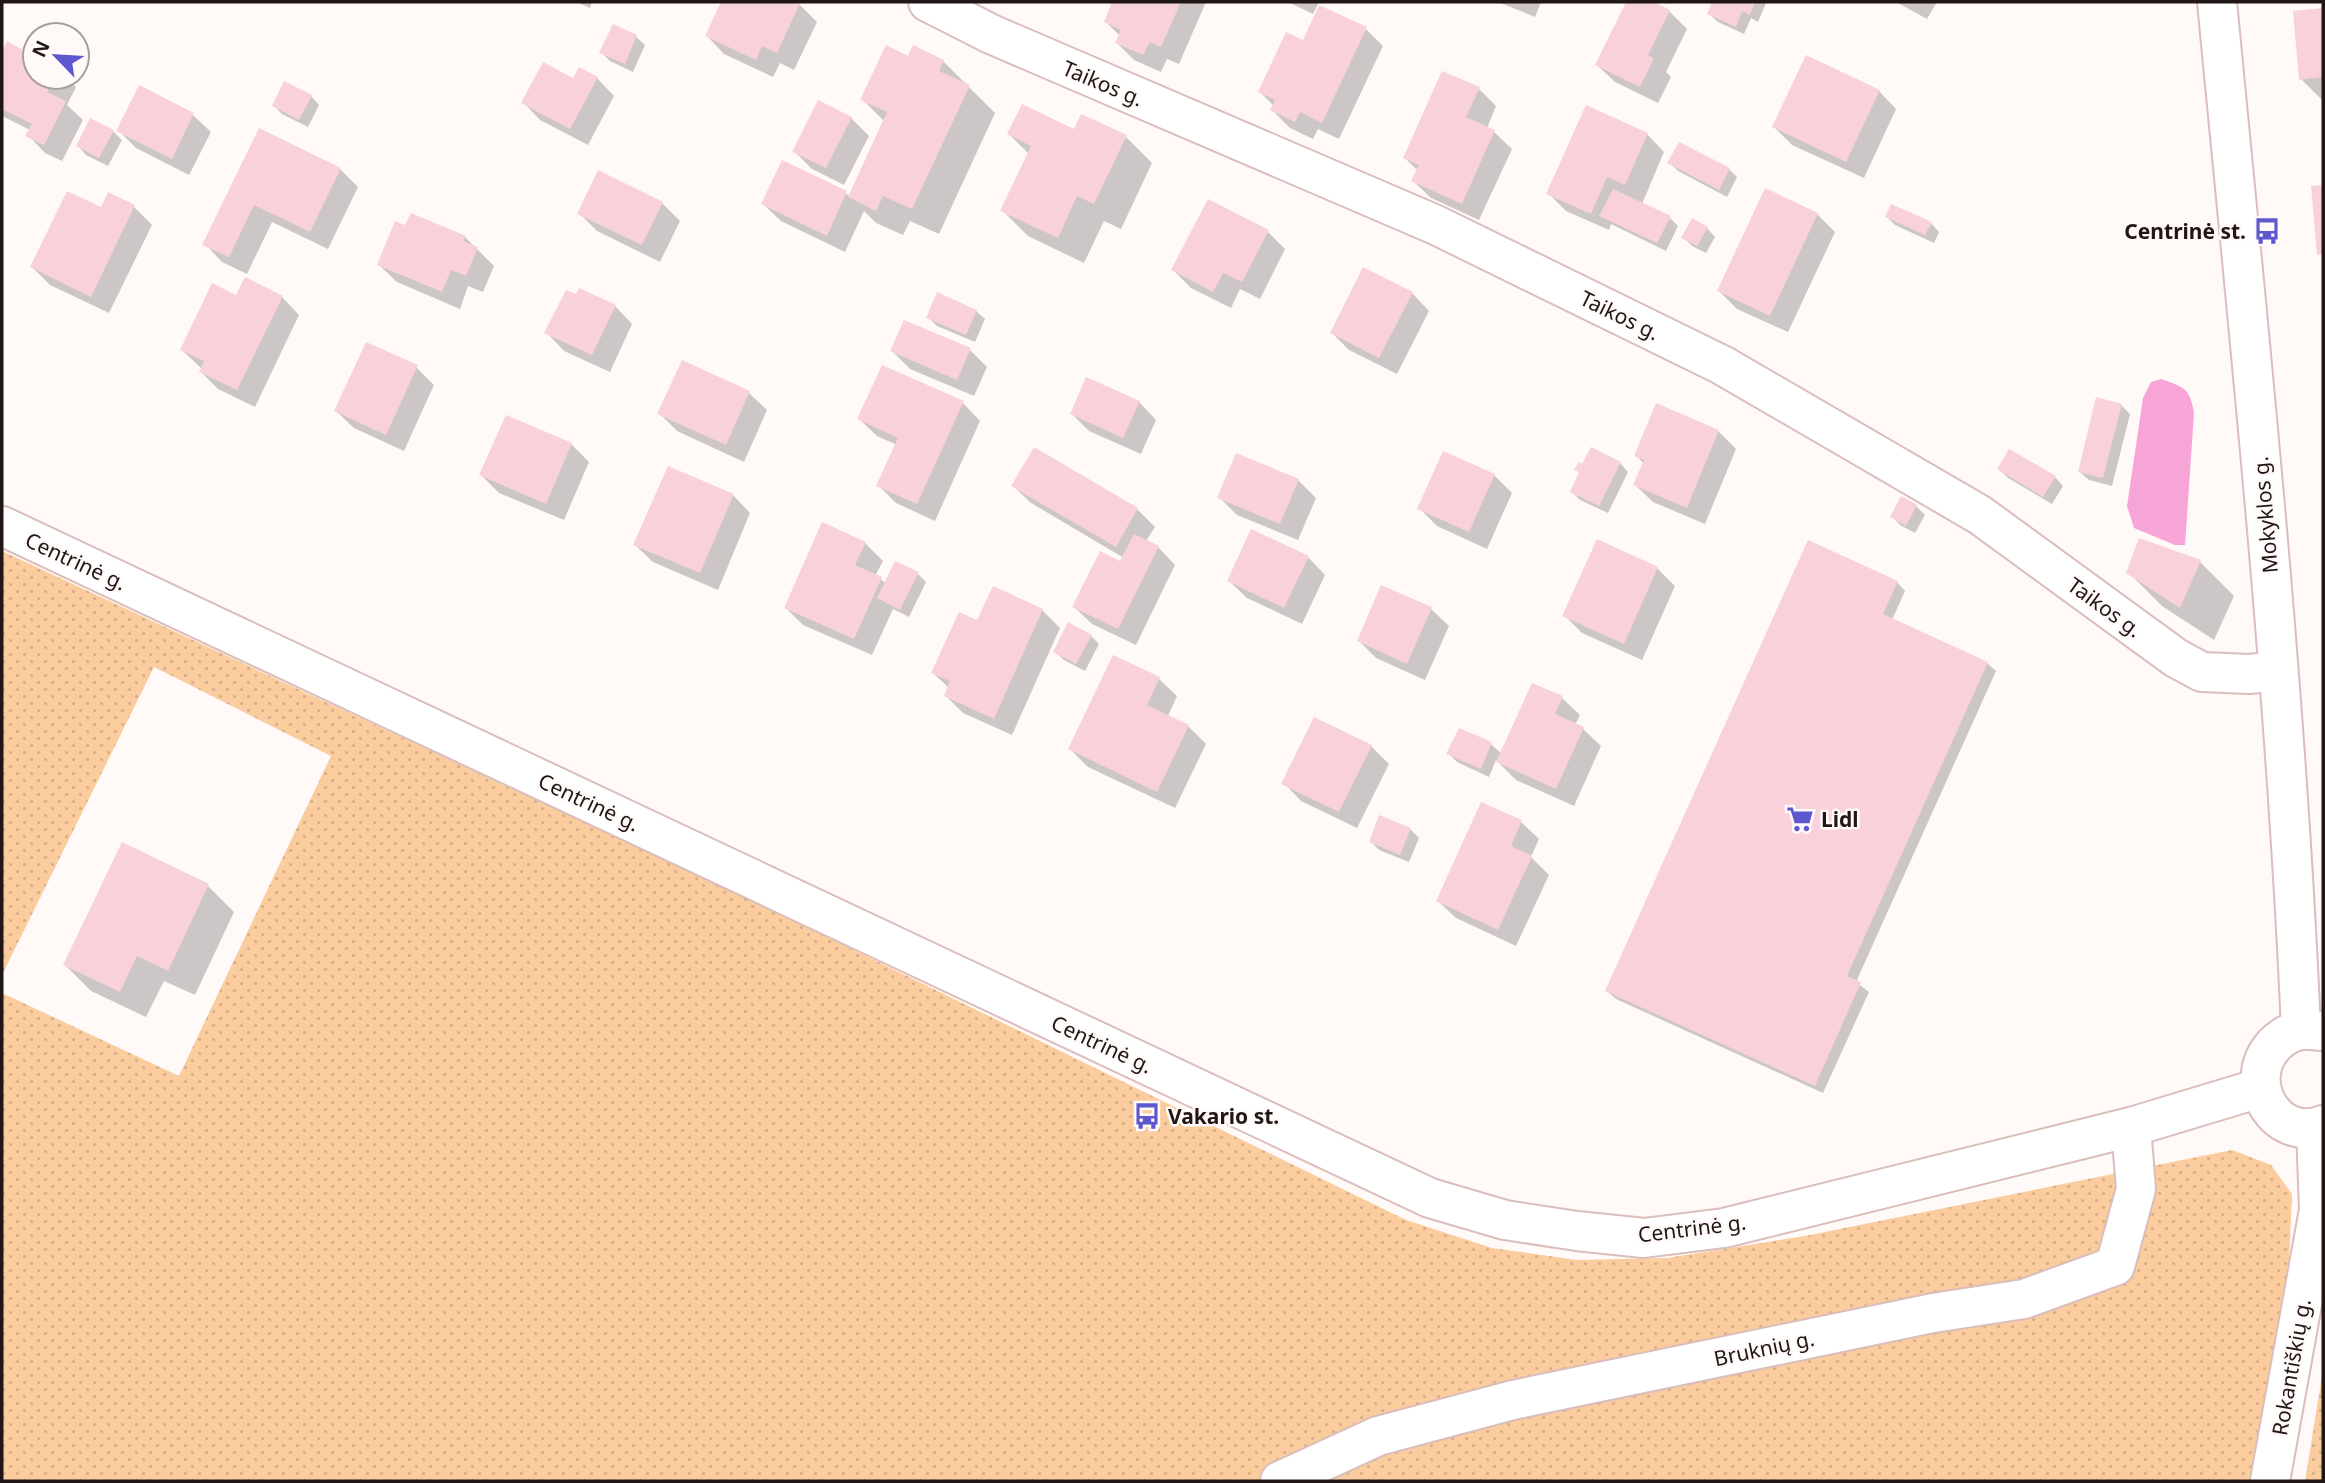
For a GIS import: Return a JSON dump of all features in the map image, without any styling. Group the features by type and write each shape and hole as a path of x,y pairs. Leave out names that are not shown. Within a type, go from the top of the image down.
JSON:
{"street":[{"name":"Taikos g.","path":"928,2 991,34 1436,225 1722,365 1980,515 2176,659 2202,672 2238,674 2278,671"},
{"name":"Mokyklos g.","path":"2217,2 2312,1030"},
{"name":"Centrinė g.","path":"2,526 1417,1193 1505,1220 1644,1238 1724,1228 2131,1127 2260,1088"},
{"path":"2312,1030 2281,1038 2266,1054 2259,1075 2260,1088 2262,1097 2274,1115 2293,1126 2320,1127"},
{"name":"Bruknių g.","path":"1280,1481 1378,1436 1513,1400 1933,1313 2024,1299 2115,1266 2136,1189 2131,1127"},
{"name":"Rokantiškių g.","path":"2270,1481 2319,1210 2320,1127"}],"shaded area":[{"path":"2161,379 2188,393 2194,413 2185,545 2175,545 2134,528 2127,506 2143,398 2151,382"},
{"path":"2,551 766,907 1406,1220 1492,1248 1577,1260 1667,1258 1805,1236 2232,1150 2271,1165 2292,1194 2288,1286 2254,1481 2,1481 2,993 179,1076 331,756 154,667 2,975"},
{"path":"2323,1370 2323,1481 2305,1481"}],"building":[{"path":"721,2 800,3 777,53 762,46 756,60 705,36"},
{"path":"1112,2 1181,2 1161,47 1150,42 1143,55 1115,43 1121,30 1104,22"},
{"path":"1626,2 1654,2 1670,10 1648,55 1654,58 1640,87 1595,65"},
{"path":"1712,2 1755,2 1750,15 1742,11 1736,27 1707,14"},
{"path":"1319,5 1367,27 1322,123 1300,112 1295,122 1270,110 1275,100 1258,92 1286,32 1303,40"},
{"path":"2323,8 2323,77 2299,80 2293,11"},
{"path":"613,24 637,35 625,64 599,53"},
{"path":"7,41 21,48 21,91 48,91 66,101 44,145 25,136 32,124 2,109 2,51"},
{"path":"886,45 908,56 913,45 944,60 939,71 970,85 912,209 883,196 876,211 848,197 887,112 860,100"},
{"path":"1806,55 1880,90 1846,162 1772,127"},
{"path":"543,62 573,78 579,67 598,77 570,129 521,103"},
{"path":"1442,71 1480,87 1466,117 1495,130 1462,204 1411,181 1419,165 1403,158"},
{"path":"284,81 312,95 299,120 272,106"},
{"path":"139,85 194,113 172,159 116,131"},
{"path":"818,100 852,117 826,168 792,152"},
{"path":"1022,104 1074,129 1081,114 1127,135 1094,204 1077,196 1058,238 1000,211 1031,146 1007,134"},
{"path":"1586,105 1648,133 1625,185 1607,177 1591,214 1546,194"},
{"path":"90,118 114,130 99,158 76,146"},
{"path":"259,128 341,168 310,232 254,205 229,257 202,245"},
{"path":"1679,142 1730,168 1719,190 1667,163"},
{"path":"782,160 847,191 827,236 761,204"},
{"path":"598,170 663,202 642,245 577,214"},
{"path":"2323,185 2323,254 2317,255 2311,186"},
{"path":"1765,188 1818,213 1770,316 1717,291"},
{"path":"1613,189 1671,216 1657,243 1599,216"},
{"path":"67,191 101,207 108,192 135,205 91,297 30,267"},
{"path":"1208,199 1269,230 1242,282 1223,273 1213,292 1171,270"},
{"path":"1891,204 1932,222 1925,235 1885,217"},
{"path":"411,213 466,236 463,241 478,247 466,276 451,270 442,292 377,265 395,221 405,225"},
{"path":"1692,218 1708,227 1697,246 1681,238"},
{"path":"1363,267 1413,292 1379,358 1330,333"},
{"path":"245,277 283,296 237,390 199,372 204,361 180,350 212,283 236,295"},
{"path":"579,288 616,305 592,355 544,333 566,290 576,294"},
{"path":"937,292 977,310 966,335 926,318"},
{"path":"904,320 971,348 957,380 890,351"},
{"path":"366,342 418,365 386,435 334,411"},
{"path":"682,360 750,391 726,445 657,414"},
{"path":"882,365 964,401 917,504 876,486 898,438 857,419"},
{"path":"1086,377 1140,401 1123,438 1070,414"},
{"path":"2096,397 2122,404 2103,478 2078,472"},
{"path":"1656,403 1719,430 1687,508 1633,485 1644,460 1634,456"},
{"path":"506,415 572,443 546,504 479,475"},
{"path":"1034,447 1138,508 1116,547 1011,486"},
{"path":"1591,447 1621,462 1599,506 1570,492 1579,472 1574,470 1579,462 1582,464"},
{"path":"2009,449 2056,476 2043,497 1997,469"},
{"path":"1443,451 1495,474 1469,532 1417,509"},
{"path":"1236,453 1299,479 1280,524 1217,498"},
{"path":"668,466 734,494 700,573 633,545"},
{"path":"1901,496 1917,505 1906,526 1890,517"},
{"path":"822,522 866,542 855,565 882,577 854,639 784,608"},
{"path":"1251,529 1309,556 1284,608 1227,581"},
{"path":"1134,534 1159,546 1118,629 1072,607 1100,551 1120,561"},
{"path":"2139,538 2201,560 2180,608 2126,573"},
{"path":"1597,539 1658,567 1624,644 1562,616"},
{"name":"Lidl","path":"1808,540 1898,581 1883,614 1988,662 1847,976 1861,982 1815,1086 1605,991"},
{"path":"895,561 919,572 900,610 877,598"},
{"path":"1381,585 1432,607 1407,664 1357,641"},
{"path":"993,586 1043,609 994,719 944,696 950,681 931,673 959,612 977,620"},
{"path":"1068,622 1092,635 1076,664 1053,652"},
{"path":"1113,655 1160,677 1147,705 1189,725 1157,792 1068,749"},
{"path":"1532,683 1563,696 1555,714 1584,727 1556,789 1496,762"},
{"path":"1314,717 1372,745 1339,812 1281,784"},
{"path":"1459,728 1492,742 1481,769 1446,754"},
{"path":"1481,802 1522,820 1511,846 1532,856 1498,930 1436,901"},
{"path":"1379,815 1411,828 1400,855 1369,842"},
{"path":"122,842 209,884 168,971 137,956 120,992 63,965"}],"place":[{"name":"Centrinė st.","path":"2267,231"},
{"name":"Lidl","path":"1800,819"},
{"name":"Vakario st.","path":"1147,1116"}]}
